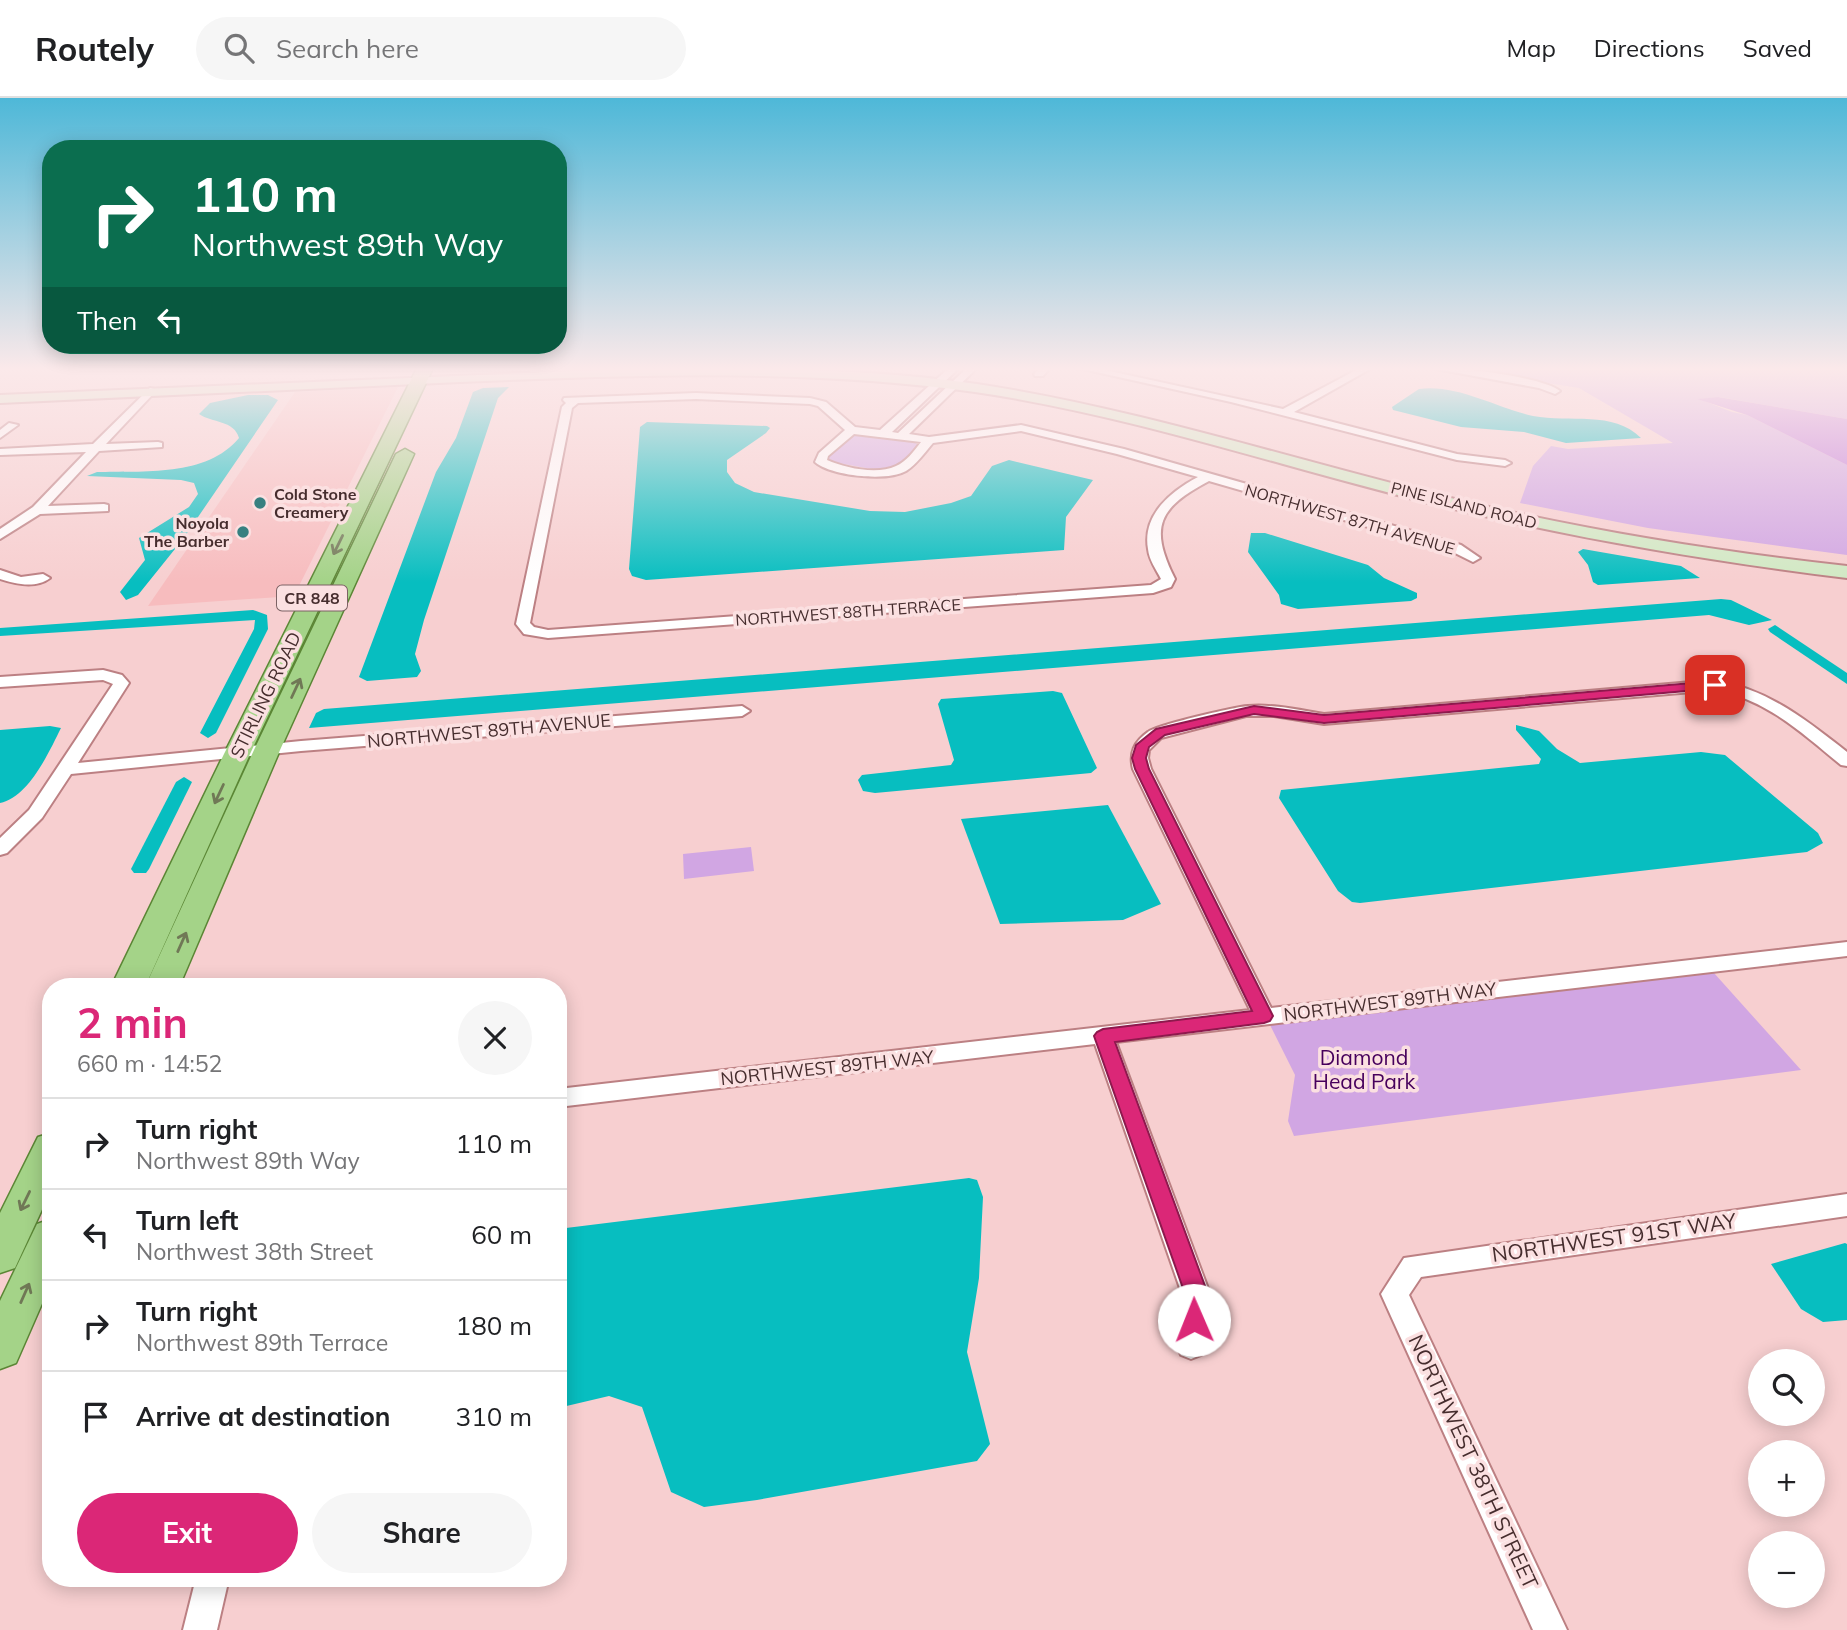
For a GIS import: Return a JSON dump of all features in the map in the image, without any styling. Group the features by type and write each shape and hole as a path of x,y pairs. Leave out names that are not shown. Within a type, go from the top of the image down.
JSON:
{"main road":[{"name":"STIRLING ROAD","path":"132,978 356,507 395,439"},
{"name":"STIRLING ROAD","path":"166,978 267,750 411,439"},
{"name":"PINE ISLAND ROAD","path":"1213,439 1414,494 1539,524 1695,552 1847,572"},
{"name":"PINE ISLAND ROAD","path":"1256,439 1436,488 1556,515 1694,540 1847,559"},
{"path":"356,507 380,505"},
{"path":"168,906 202,897"},
{"path":"0,1255 42,1167"},
{"path":"0,1349 42,1256"}],"street":[{"path":"0,535 37,509 104,439"},
{"name":"NORTHWEST 88TH TERRACE","path":"560,439 523,624 524,634 1125,592 1171,586 1154,548 1157,521 1175,497 1207,477"},
{"path":"841,439 818,463 893,473 902,468 929,440"},
{"name":"NORTHWEST 87TH AVENUE","path":"925,439 932,439"},
{"name":"NORTHWEST 87TH AVENUE","path":"1073,439 1456,548 1473,558"},
{"path":"1390,439 1457,457 1505,463"},
{"path":"0,452 158,445"},
{"path":"37,509 104,508"},
{"path":"0,574 20,581 43,578"},
{"path":"0,682 103,675 121,683 117,694 36,814 0,849"},
{"path":"1264,1016 1142,769 1139,754 1147,740 1161,732 1254,710 1324,719 1710,685 1741,690 1772,703 1847,761"},
{"name":"NORTHWEST 89TH AVENUE","path":"66,769 742,711"},
{"name":"NORTHWEST 89TH WAY","path":"567,1097 1847,949"},
{"path":"1103,1036 1196,1294 1191,1346"},
{"name":"NORTHWEST 91ST WAY","path":"1395,1294 1413,1266 1847,1205"},
{"name":"NORTHWEST 38TH STREET","path":"1395,1294 1550,1630"},
{"path":"202,1624 211,1587"}],"shaded area":[{"path":"262,439 372,439 294,596 148,606"},
{"path":"1796,439 1847,439 1847,465"}],"green space":[{"path":"846,439 906,439 919,445 894,469 877,470 827,461 826,457"},
{"path":"1667,439 1796,439 1847,465 1847,555 1648,528 1520,503 1533,466 1551,446 1568,449 1673,443"},
{"path":"751,847 754,871 684,879 683,854"},
{"name":"Diamond Head Park","path":"1714,973 1801,1070 1294,1136 1288,1121 1295,1075 1270,1025"}],"water":[{"path":"238,439 251,439 183,539 138,595 126,600 120,592 145,560 139,538 189,507 198,494 194,483 181,480 87,476 97,472 153,471 192,466 226,451"},
{"path":"455,439 484,439 424,620 415,654 421,671 417,677 367,681 359,677 436,472"},
{"path":"639,439 757,439 727,460 727,472 735,483 754,492 870,511 905,512 971,496 992,466 1009,460 1093,480 1066,517 1064,550 646,580 632,576 629,569"},
{"path":"1553,439 1619,439 1566,443"},
{"path":"1251,533 1265,533 1368,565 1384,578 1417,593 1417,598 1411,601 1298,609 1281,604 1279,595 1248,552"},
{"path":"1583,549 1681,566 1700,578 1598,585 1593,582 1588,565 1578,552"},
{"path":"1731,600 1772,620 1749,625 1709,615 309,728 316,713 324,709"},
{"path":"1053,691 1062,693 1097,768 1091,773 875,793 863,791 858,780 862,775 951,765 954,760 938,704 941,699"},
{"path":"1516,725 1539,731 1557,749 1580,763 1701,752 1725,755 1818,833 1823,843 1807,852 1360,903 1352,902 1338,891 1279,798 1281,790 1539,764 1541,759 1516,730"},
{"path":"50,726 61,728 37,772 20,792 0,803 0,730"},
{"path":"1108,805 1161,904 1123,920 1000,924 961,819"},
{"path":"969,1178 977,1180 983,1197 979,1278 967,1352 990,1444 977,1461 757,1500 704,1507 671,1492 642,1407 609,1396 567,1406 567,1228"},
{"path":"1845,1243 1847,1320 1823,1322 1801,1309 1771,1264"}],"waterway":[{"path":"0,632 253,614 262,618 261,629 208,733"},
{"path":"1775,629 1847,680"},
{"path":"140,869 184,782"}],"place":[{"name":"Cold Stone Creamery","path":"260,503"},
{"name":"Noyola The Barber","path":"243,532"}],"route":[{"path":"1194,1320 1196,1294 1103,1036 1264,1016 1142,769 1139,758 1147,740 1161,732 1254,710 1324,719 1715,685"}]}
